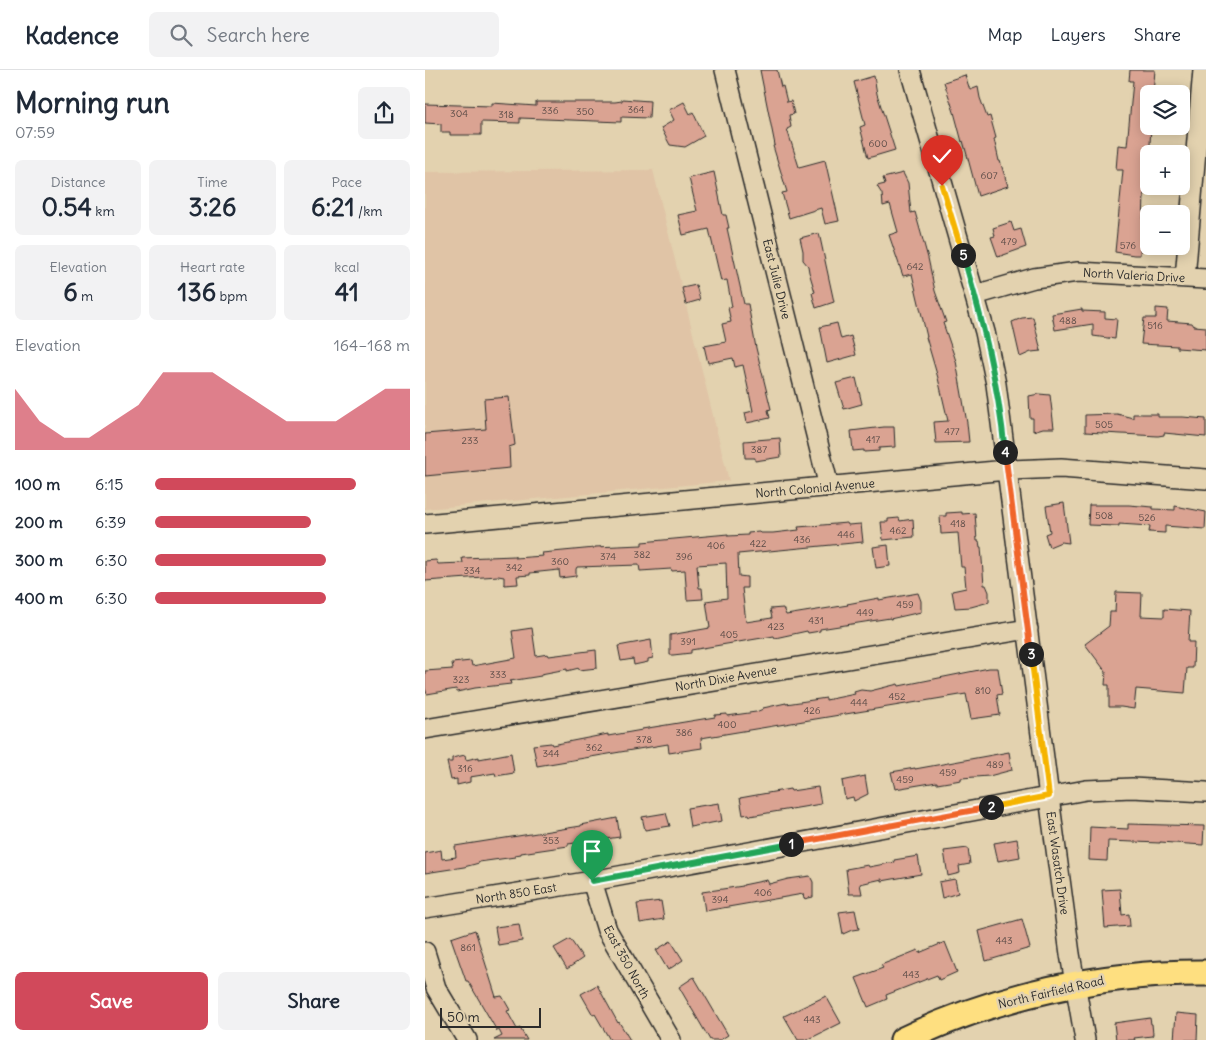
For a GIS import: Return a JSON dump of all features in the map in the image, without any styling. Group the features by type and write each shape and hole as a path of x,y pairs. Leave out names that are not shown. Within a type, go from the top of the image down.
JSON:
{"main road":[{"name":"North Fairfield Road","path":"903,1040 927,1029 991,1006 1076,985 1137,976 1206,973"}],"street":[{"name":"East Julie Drive","path":"725,70 829,487"},
{"name":"East Wasatch Drive","path":"910,70 989,346 996,384 1049,796 1085,1040"},
{"path":"1185,278 1203,70"},
{"name":"North Valeria Drive","path":"975,295 1034,278 1078,272 1206,279"},
{"name":"North Colonial Avenue","path":"425,524 1007,470 1061,468 1206,479"},
{"name":"North Dixie Avenue","path":"425,729 1028,629"},
{"name":"North 850 East","path":"425,908 592,881 1087,790 1132,788 1206,792"},
{"name":"East 350 North","path":"592,881 607,930 671,1040"},
{"path":"425,952 436,988 467,1040"}],"shaded area":[{"path":"653,170 729,481 425,509 425,172"}],"building":[{"path":"760,70 777,70 787,102 791,101 794,114 789,115 791,127 787,129 799,167 825,160 839,221 825,224 821,208 789,218 782,193 787,192 773,146 775,145"},
{"path":"1130,70 1155,70 1154,85 1140,85 1140,135 1151,135 1150,145 1140,145 1140,195 1144,195 1144,205 1140,205 1140,255 1115,252 1123,170 1116,170 1118,145 1127,146 1133,81 1129,81"},
{"path":"965,75 970,90 978,87 987,117 990,116 996,138 994,139 999,161 1008,186 978,196 944,82"},
{"path":"874,76 877,94 895,150 868,158 860,127 865,125 854,82"},
{"path":"622,99 650,101 649,118 621,117 621,122 520,118 520,123 481,122 481,135 450,135 450,132 441,132 441,124 425,123 425,104 492,106 492,103 536,106 536,102 615,102 622,101"},
{"path":"684,102 690,114 693,112 704,136 685,147 670,145 661,128 674,120 669,110"},
{"path":"714,172 723,215 726,215 729,228 727,228 744,304 748,304 756,348 771,409 768,410 770,418 747,423 745,413 753,411 743,365 735,367 733,358 708,363 704,346 726,342 722,324 731,322 728,308 732,307 727,280 721,281 709,229 683,235 678,215 697,211 689,178"},
{"path":"903,173 908,183 911,213 915,212 935,291 946,322 943,323 956,361 969,442 936,443 934,422 948,421 912,274 903,276 889,235 898,232 890,204 883,206 882,194 877,186 885,184 883,178"},
{"path":"1011,222 1014,231 1021,229 1026,247 998,257 991,237 995,236 993,228"},
{"path":"819,233 834,302 816,308 812,293 815,292 808,266 803,260 800,238"},
{"path":"696,285 700,300 686,304 682,288"},
{"path":"1156,308 1168,309 1167,321 1192,323 1194,326 1206,327 1206,350 1141,344 1144,318 1156,318"},
{"path":"1082,309 1082,311 1105,312 1105,318 1117,319 1115,339 1093,336 1093,324 1055,330 1052,314"},
{"path":"1033,317 1041,351 1031,352 1020,357 1012,322 1022,318"},
{"path":"837,323 841,339 851,336 856,355 827,363 820,327"},
{"path":"856,378 862,404 844,409 836,383"},
{"path":"1039,394 1050,395 1054,428 1043,428 1033,431 1033,418 1030,418 1029,396"},
{"path":"509,397 515,445 509,447 510,468 425,476 425,434 486,429 484,399"},
{"path":"1117,414 1133,418 1133,414 1158,414 1158,417 1206,419 1206,437 1164,433 1164,435 1158,436 1085,432 1085,415"},
{"path":"894,427 895,447 879,448 879,451 853,451 851,431"},
{"path":"780,438 781,457 755,461 755,458 745,458 744,441"},
{"path":"1064,503 1069,543 1061,542 1049,547 1045,534 1050,532 1046,506"},
{"path":"1089,505 1129,505 1175,510 1175,506 1206,512 1205,529 1165,526 1165,533 1149,532 1150,526 1088,525"},
{"path":"962,512 962,514 975,513 977,541 979,541 981,547 984,585 986,585 989,592 989,602 971,607 955,608 952,591 966,588 964,567 961,567 958,533 941,534 940,516 946,516 946,513"},
{"path":"899,518 900,521 913,519 914,537 883,540 881,522 888,522 888,519"},
{"path":"847,523 848,525 861,524 863,542 738,554 739,576 747,577 747,588 742,588 746,622 772,618 770,609 783,608 786,615 918,593 921,601 921,612 890,619 820,629 820,631 808,633 807,631 775,638 774,636 691,650 691,653 670,655 670,635 710,628 706,601 727,598 726,563 697,565 699,588 702,588 703,599 687,600 685,570 640,571 639,565 577,567 576,576 560,578 559,570 530,573 530,575 517,576 518,584 504,585 504,577 498,576 425,581 425,561 436,560 438,564 463,563 462,558 543,556 542,553 595,547 642,545 642,542 728,534 728,536 748,535 748,533 759,532 773,533 799,530 798,527"},
{"path":"888,545 890,566 876,568 873,547"},
{"path":"1116,592 1142,593 1141,616 1164,617 1164,609 1190,611 1188,642 1194,642 1193,668 1187,668 1185,693 1136,689 1134,709 1109,707 1109,685 1105,685 1106,672 1085,644 1109,626 1110,612 1115,612"},
{"path":"532,628 536,656 596,650 597,668 579,670 579,668 567,671 567,669 510,681 511,684 457,692 456,689 427,694 425,671 453,669 452,663 471,661 472,666 516,658 512,631"},
{"path":"651,640 653,658 648,659 648,662 634,665 633,659 621,661 618,646"},
{"path":"989,668 998,668 1002,694 997,695 1000,715 971,719 966,694 701,738 702,748 669,753 668,744 537,766 533,745 551,743 552,745 608,734 608,736 715,717 715,715 727,714 727,716 756,712 763,708 786,703 826,698 826,700 855,694 854,692 861,690 870,691 898,684 899,686"},
{"path":"1009,752 1012,770 989,776 961,778 961,780 937,784 937,782 895,789 891,772"},
{"path":"511,753 514,773 496,776 495,773 470,777 470,782 457,785 457,779 451,780 447,762 452,762 452,758 465,755 466,760 479,757 479,759"},
{"path":"865,776 868,794 854,801 853,797 845,799 842,781"},
{"path":"818,787 821,804 750,816 749,814 743,815 740,798 790,789 791,791"},
{"path":"719,803 722,821 690,827 687,808"},
{"path":"666,813 670,826 645,830 642,817"},
{"path":"617,818 620,837 568,844 568,846 521,853 515,855 515,857 425,873 425,853 441,850 442,859 456,857 455,846 581,826"},
{"path":"1128,824 1204,826 1203,845 1108,841 1107,861 1089,860 1090,827 1128,829"},
{"path":"1017,839 1020,857 998,861 994,843"},
{"path":"968,848 970,864 959,866 960,873 948,876 944,851"},
{"path":"918,856 921,874 860,884 862,894 849,894 846,869 868,865 869,867"},
{"path":"810,876 813,882 813,897 804,899 803,894 705,911 702,892 743,886 767,880 769,884"},
{"path":"955,879 958,893 942,898 939,882"},
{"path":"1120,889 1122,915 1129,914 1130,926 1105,928 1102,890"},
{"path":"661,901 664,919 640,923 637,904"},
{"path":"855,910 859,929 843,934 839,912"},
{"path":"1022,919 1030,948 986,961 979,931"},
{"path":"519,924 522,941 498,945 495,927"},
{"path":"475,930 496,997 502,996 510,1010 507,1011 517,1029 520,1028 527,1040 494,1040 502,1036 499,1030 497,1031 468,981 466,981 451,938"},
{"path":"570,939 583,958 567,969 554,948"},
{"path":"671,941 683,960 668,970 656,950"},
{"path":"945,942 957,972 939,980 937,975 886,995 887,999 868,1007 856,978 883,968 881,965 918,950 919,953"},
{"path":"694,977 728,1035 720,1040 710,1040 679,987"},
{"path":"597,985 618,1023 630,1040 610,1040 595,1014 593,1015 581,994"},
{"path":"826,996 841,1023 807,1040 798,1040 784,1016"},
{"path":"1176,1013 1198,1015 1197,1040 1174,1040"},
{"path":"1150,1018 1152,1036 1134,1038 1135,1040 1116,1040 1114,1023"}],"route":[{"path":"592,881 1049,796 996,384 985,332 942,186"}]}
